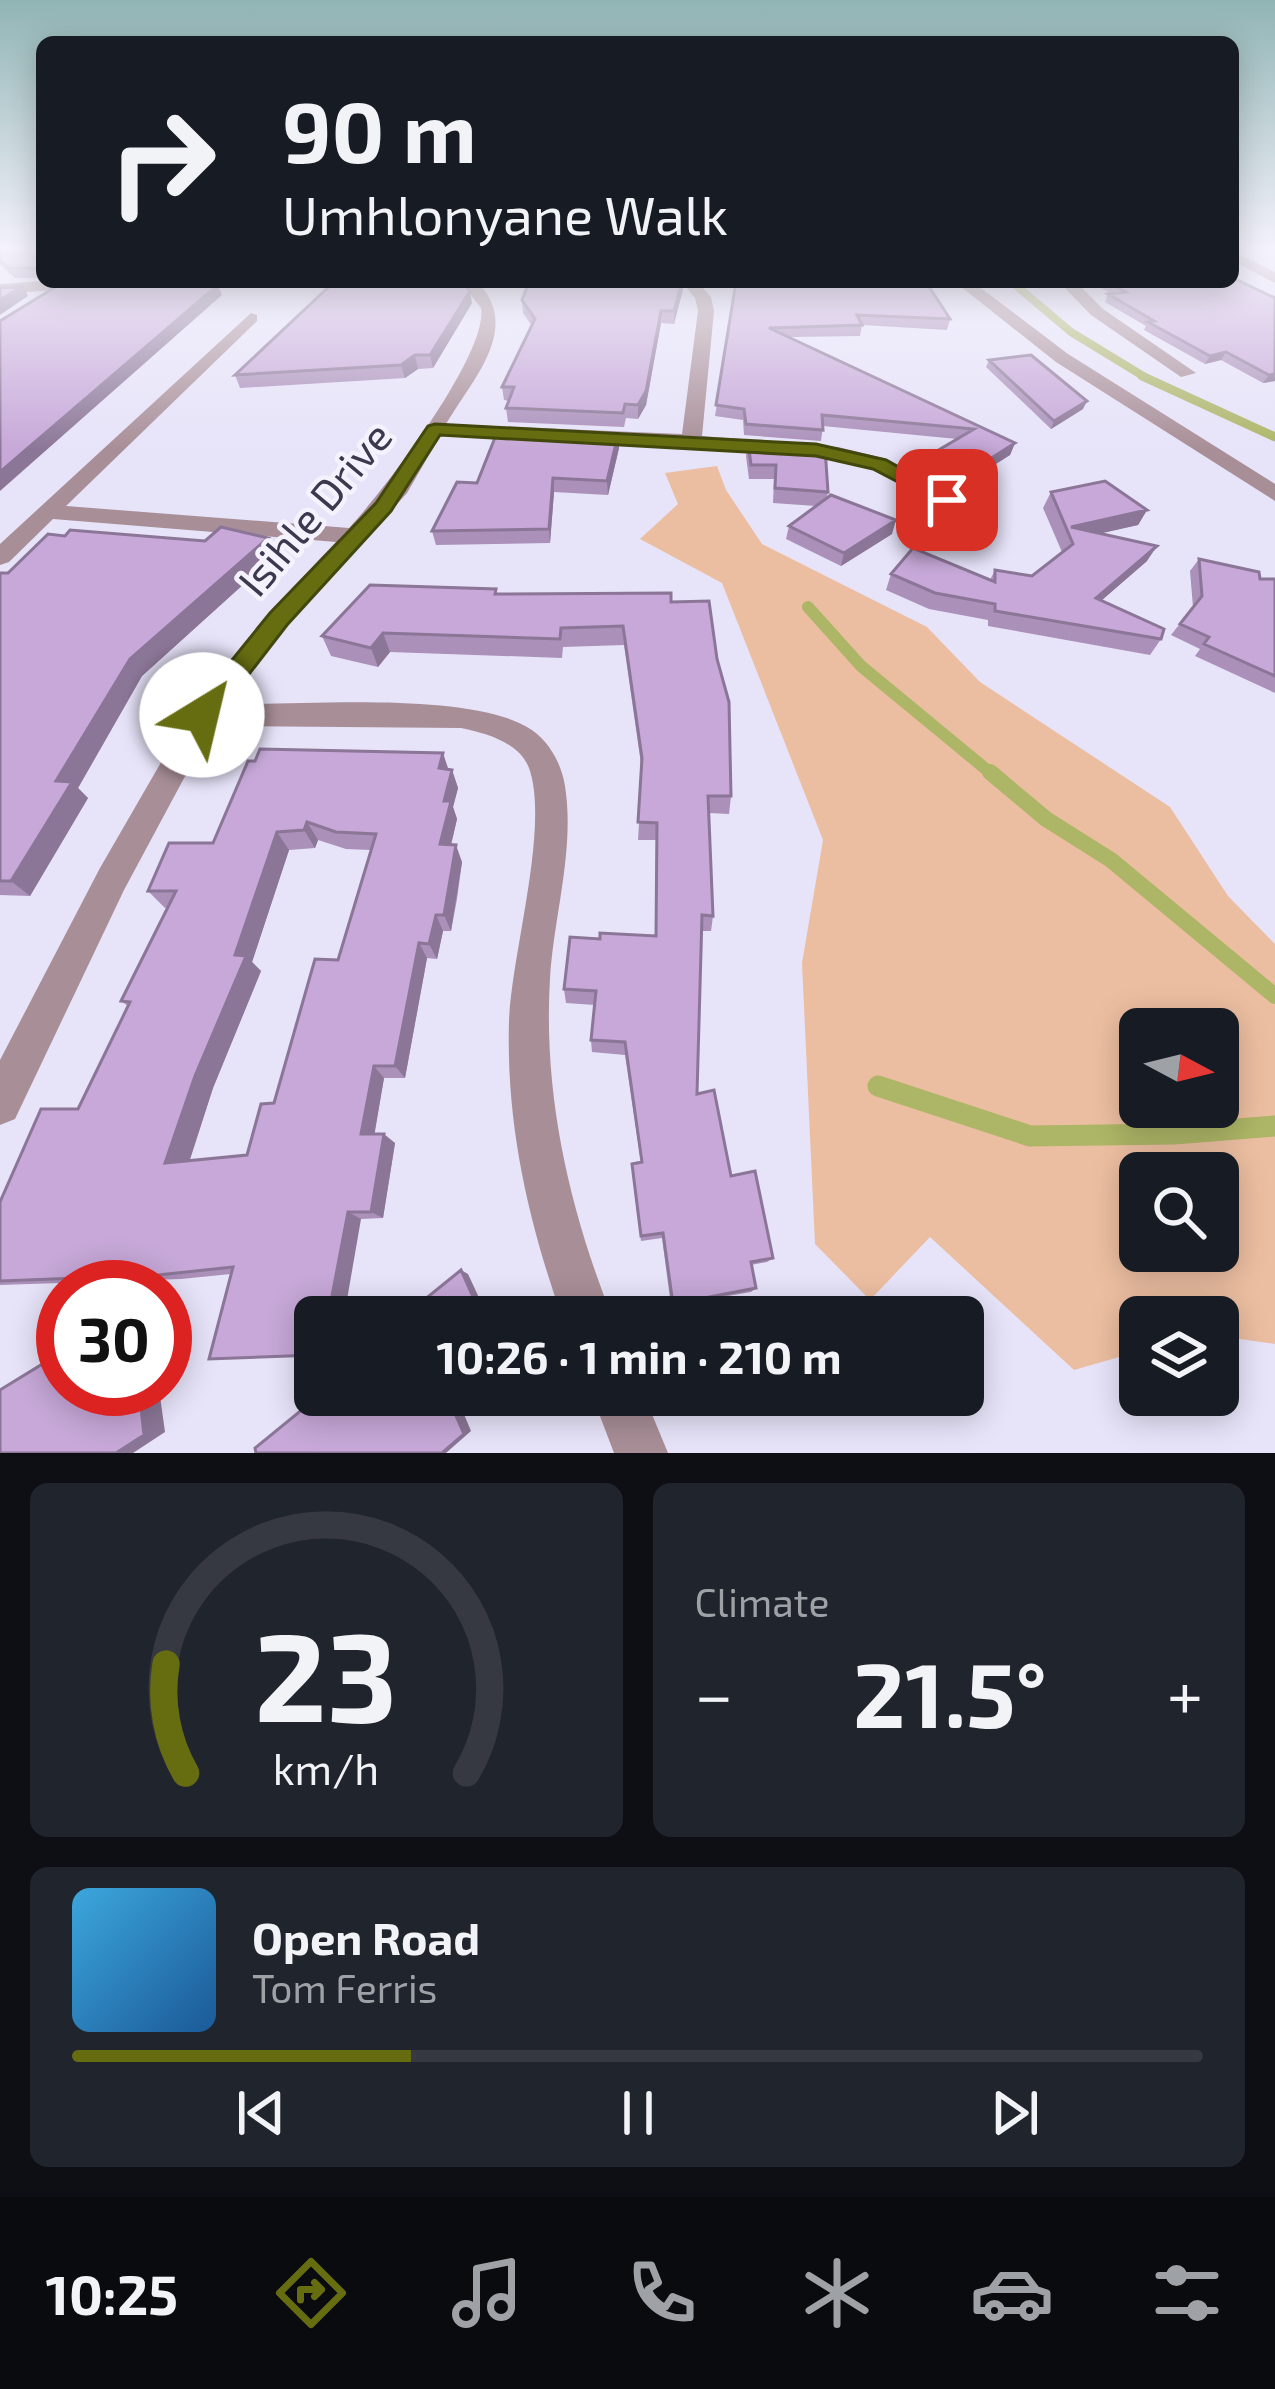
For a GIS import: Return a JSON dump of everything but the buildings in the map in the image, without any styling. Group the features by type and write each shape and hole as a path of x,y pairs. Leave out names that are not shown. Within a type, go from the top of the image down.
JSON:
{"street":[{"name":"Isihle Drive","path":"0,1104 112,879 202,715 264,636 399,488 493,324 491,315"},
{"path":"691,441 705,315"},
{"path":"1006,315 1062,358 1275,494"},
{"path":"1100,315 1187,373"},
{"path":"0,557 251,318"},
{"path":"435,430 691,441 859,458 908,478 986,521"},
{"path":"49,512 357,536"},
{"path":"202,715 461,718 502,727 542,760 551,798 531,977 530,1116 562,1254 579,1296"},
{"path":"626,1416 641,1453"}],"shaded area":[{"path":"717,466 726,490 762,544 927,627 980,682 1170,807 1228,896 1275,944 1275,1344 1239,1339 1239,1296 1119,1296 1119,1357 1074,1370 930,1237 874,1296 866,1296 815,1244 802,963 823,840 722,583 640,539 678,504 665,473"}],"waterway":[{"path":"1051,315 1146,378"},
{"path":"1142,376 1146,378"},
{"path":"1146,378 1275,437"},
{"path":"808,607 861,666 993,775"},
{"path":"990,772 1046,819 1111,860 1275,996"},
{"path":"878,1086 1030,1136 1174,1134 1275,1126"}],"route":[{"path":"202,715 278,619 384,507 435,430 816,450 879,464 947,500"}]}
